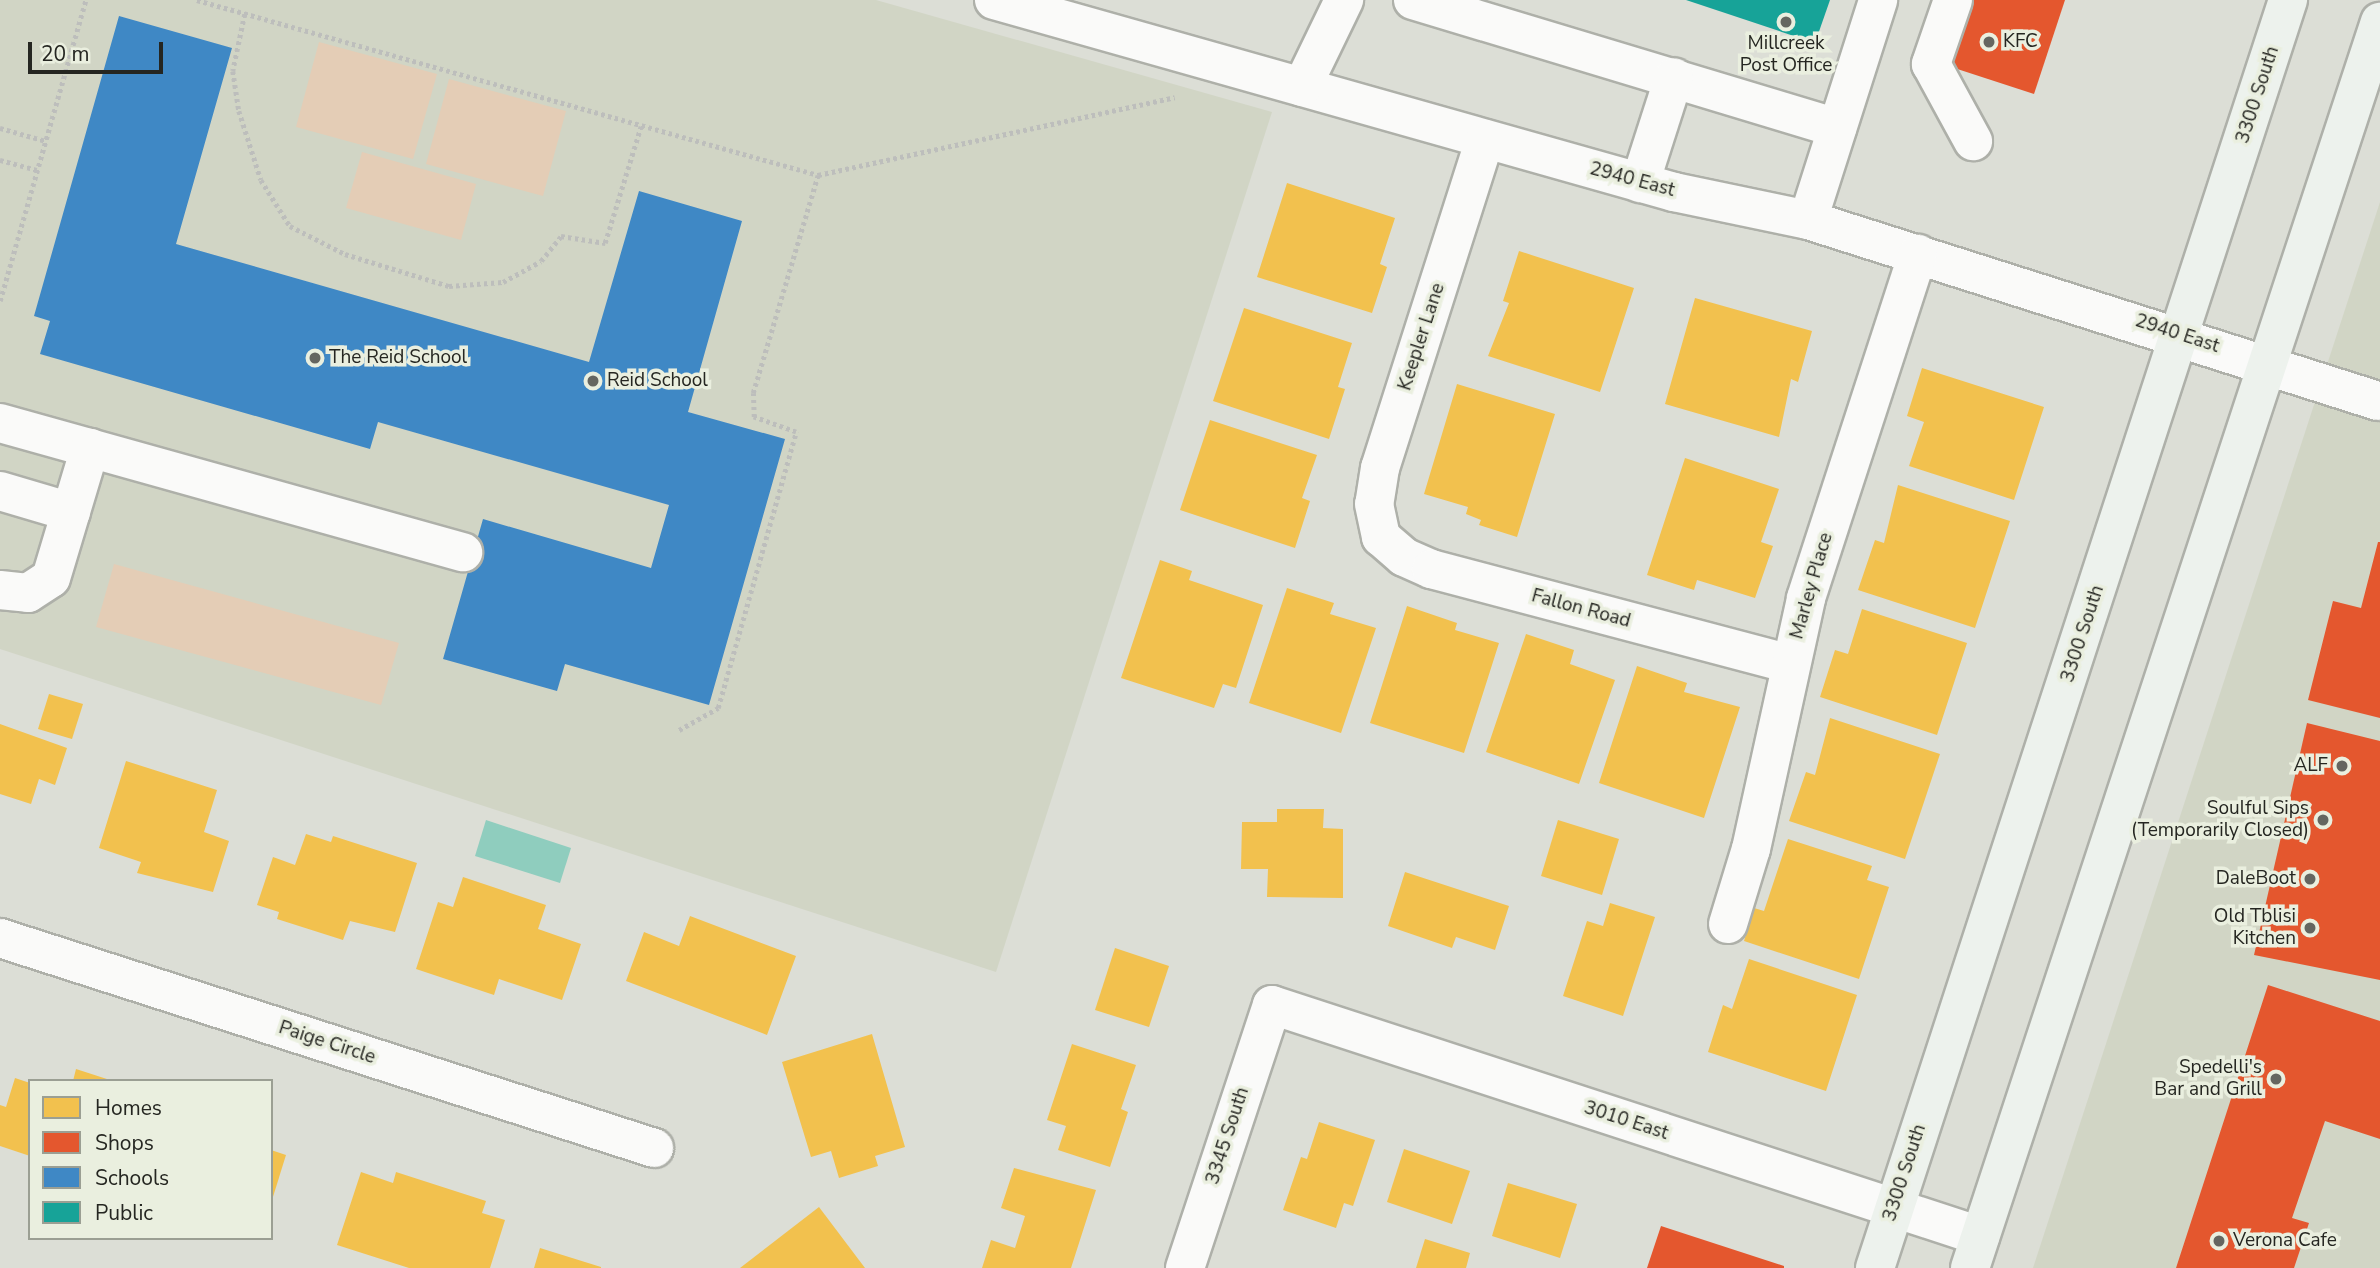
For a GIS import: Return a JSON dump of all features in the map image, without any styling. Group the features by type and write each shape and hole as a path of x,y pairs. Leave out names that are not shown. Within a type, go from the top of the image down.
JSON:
{"main road":[{"name":"3300 South","path":"1875,1268 2182,335 2288,0"},
{"path":"1975,1252 2380,22"}],"street":[{"name":"2940 East","path":"994,0 1640,183 1808,220 2182,335 2378,401"},
{"path":"1302,87 1344,0"},
{"path":"1413,0 1837,128"},
{"path":"1808,220 1878,0"},
{"path":"1953,0 1931,64 1973,141"},
{"path":"1640,183 1674,77"},
{"name":"Keepler Lane","path":"1381,537 1374,504 1380,468 1485,139"},
{"name":"Marley Place","path":"1728,924 1751,849 1806,598 1919,254"},
{"path":"0,423 463,552"},
{"path":"0,590 28,593 51,578 90,449"},
{"path":"0,491 71,512"},
{"name":"Fallon Road","path":"1381,537 1404,557 1431,569 1790,664"},
{"name":"Paige Circle","path":"0,939 654,1148"},
{"name":"3010 East","path":"1272,1005 1894,1208 1975,1252"},
{"name":"3345 South","path":"1185,1268 1272,1005"}],"path":[{"path":"0,301 86,0"},
{"path":"197,0 818,175 1205,90 1216,62"},
{"path":"245,13 233,71 239,111 261,180 290,226 345,254 449,286 503,282 541,261 561,236 605,243 641,126"},
{"path":"0,128 46,141"},
{"path":"0,160 37,170"},
{"path":"679,730 718,708 796,432 754,418 752,393 818,175"}],"shaded area":[{"name":"Reid School","path":"0,0 876,0 1272,112 996,972 0,649"},
{"path":"319,42 437,74 413,159 296,127"},
{"path":"449,79 566,111 543,196 426,164"},
{"path":"362,152 476,184 461,240 346,208"},
{"path":"2380,202 2380,1268 2033,1268"},
{"path":"114,564 399,643 381,705 96,627"}],"water":[{"path":"486,820 571,848 560,883 475,856"}],"building: Homes":[{"path":"1287,183 1395,218 1380,264 1387,267 1372,313 1257,277"},
{"path":"1519,251 1634,288 1600,392 1488,356 1509,303 1503,301"},
{"path":"1695,298 1812,331 1798,382 1791,379 1779,437 1665,404"},
{"path":"1244,308 1352,343 1338,387 1345,389 1329,439 1213,401"},
{"path":"1922,368 2044,407 2014,500 1909,466 1924,422 1907,416"},
{"path":"1457,384 1555,414 1517,537 1479,525 1481,520 1466,514 1468,507 1424,494"},
{"path":"1210,420 1317,455 1302,498 1310,501 1295,548 1180,510"},
{"path":"1685,458 1779,489 1761,542 1773,546 1755,598 1697,580 1694,590 1647,575"},
{"path":"1898,485 2010,521 1975,628 1858,590 1875,540 1884,543"},
{"path":"1160,560 1192,571 1189,580 1263,605 1236,688 1223,684 1214,708 1121,678"},
{"path":"1287,588 1334,603 1330,614 1376,628 1341,733 1249,703"},
{"path":"1407,606 1457,623 1455,630 1499,643 1464,753 1370,723"},
{"path":"1862,609 1967,643 1937,735 1820,697 1835,650 1848,654"},
{"path":"1526,634 1574,650 1570,664 1615,680 1579,784 1486,752"},
{"path":"1637,666 1687,683 1684,692 1740,707 1704,818 1599,783"},
{"path":"49,694 83,704 72,739 38,729"},
{"path":"1830,718 1940,754 1905,859 1789,821 1806,772 1815,775"},
{"path":"0,724 67,748 55,785 39,779 31,804 0,794"},
{"path":"126,761 217,790 204,832 229,841 213,892 137,873 141,862 99,848"},
{"path":"1277,809 1324,809 1323,828 1343,829 1343,898 1267,897 1268,869 1241,869 1242,822 1277,822"},
{"path":"1558,820 1619,839 1602,895 1541,876"},
{"path":"306,834 331,842 333,836 417,863 395,932 350,921 343,940 277,919 279,912 257,905 273,857 295,865"},
{"path":"1788,839 1872,866 1867,880 1889,887 1859,979 1744,941 1754,908 1764,911"},
{"path":"1405,872 1509,906 1495,950 1456,937 1452,948 1388,926"},
{"path":"463,877 546,905 538,929 581,944 562,1000 499,979 494,995 416,969 438,902 453,907"},
{"path":"1610,903 1655,917 1623,1016 1563,996 1587,921 1603,926"},
{"path":"690,916 796,956 767,1035 626,981 644,932 679,946"},
{"path":"1115,948 1169,966 1149,1027 1095,1010"},
{"path":"1749,959 1857,995 1826,1091 1708,1052 1723,1005 1732,1009"},
{"path":"872,1034 905,1147 875,1156 878,1166 839,1178 831,1151 811,1157 782,1062"},
{"path":"1072,1044 1136,1065 1121,1109 1128,1112 1110,1167 1058,1150 1066,1126 1047,1120"},
{"path":"76,1069 107,1079 74,1079"},
{"path":"15,1078 28,1082 28,1155 0,1146 0,1105 6,1107"},
{"path":"1319,1122 1375,1140 1353,1206 1344,1203 1336,1228 1283,1210 1301,1157 1307,1159"},
{"path":"1404,1149 1470,1171 1452,1224 1387,1202"},
{"path":"273,1151 286,1155 273,1197"},
{"path":"1014,1168 1096,1190 1071,1268 982,1268 991,1240 1015,1248 1025,1216 1001,1208"},
{"path":"361,1172 393,1183 396,1172 486,1201 482,1213 505,1220 490,1268 409,1268 337,1245"},
{"path":"1508,1183 1577,1204 1560,1258 1492,1236"},
{"path":"819,1207 865,1268 740,1268"},
{"path":"1425,1239 1470,1253 1466,1268 1416,1268"},
{"path":"540,1248 601,1267 601,1268 534,1268"}],"building: Shops":[{"path":"1967,0 2065,0 2034,94 1945,65"},
{"path":"2378,542 2380,718 2308,700 2333,601 2361,608"},
{"path":"2307,723 2380,741 2380,980 2254,955"},
{"path":"2268,985 2380,1021 2380,1139 2325,1121 2292,1218 2309,1223 2294,1268 2176,1268"},
{"path":"1661,1226 1784,1266 1784,1268 1647,1268"}],"building: Schools":[{"name":"The Reid School","path":"119,16 232,48 176,244 589,362 639,191 742,221 688,412 785,439 709,705 565,664 557,691 443,659 483,519 651,568 669,505 378,422 370,449 40,354 50,321 34,316"}],"building: Public":[{"name":"Millcreek Post Office","path":"1686,0 1830,0 1815,43"}],"place":[{"name":"Millcreek Post Office","path":"1786,22"},
{"name":"KFC","path":"1989,42"},
{"name":"The Reid School","path":"315,358"},
{"name":"Reid School","path":"593,381"},
{"name":"ALF","path":"2342,766"},
{"name":"Soulful Sips (Temporarily Closed)","path":"2323,820"},
{"name":"DaleBoot","path":"2310,879"},
{"name":"Old Tblisi Kitchen","path":"2310,928"},
{"name":"Spedelli's Bar and Grill","path":"2276,1079"},
{"name":"Verona Cafe","path":"2219,1241"}]}
